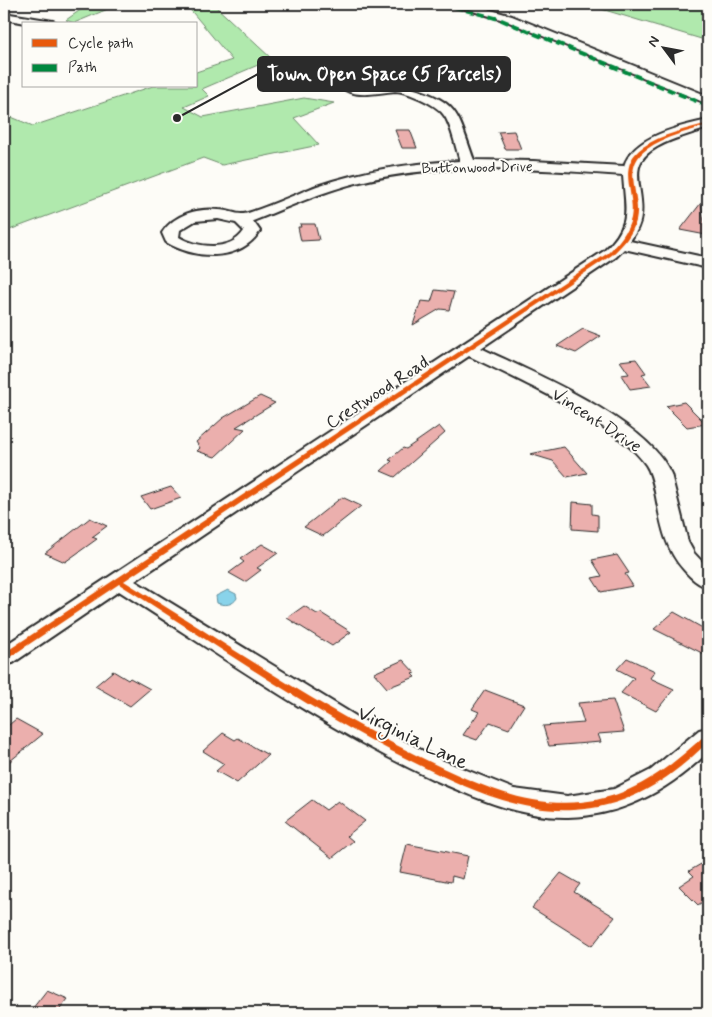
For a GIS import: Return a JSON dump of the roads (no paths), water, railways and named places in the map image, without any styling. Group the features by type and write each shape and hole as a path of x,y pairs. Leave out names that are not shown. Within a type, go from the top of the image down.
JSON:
{"street":[{"path":"459,4 508,18 708,100"},
{"path":"4,16 41,22"},
{"path":"396,87 426,97 446,108 451,114 468,164"},
{"path":"631,171 632,162 645,148 708,124"},
{"name":"Buttonwood Drive","path":"242,220 336,185 372,175 415,168 468,164 631,171"},
{"name":"Crestwood Road","path":"4,657 470,349 610,254 621,244 630,229 634,216 631,171"},
{"path":"621,244 708,263"},
{"name":"Vincent Drive","path":"470,349 550,388 617,429 647,452 656,463 664,486 677,543 683,554 708,580"},
{"name":"Virginia Lane","path":"119,581 327,713 403,754 479,789 512,799 546,805 576,806 624,796 656,781 674,769 708,737"}],"water":[{"path":"228,590 236,594 237,598 228,604 217,603 216,596"}],"place":[{"name":"Town Open Space (5 Parcels)","path":"177,118"}]}
